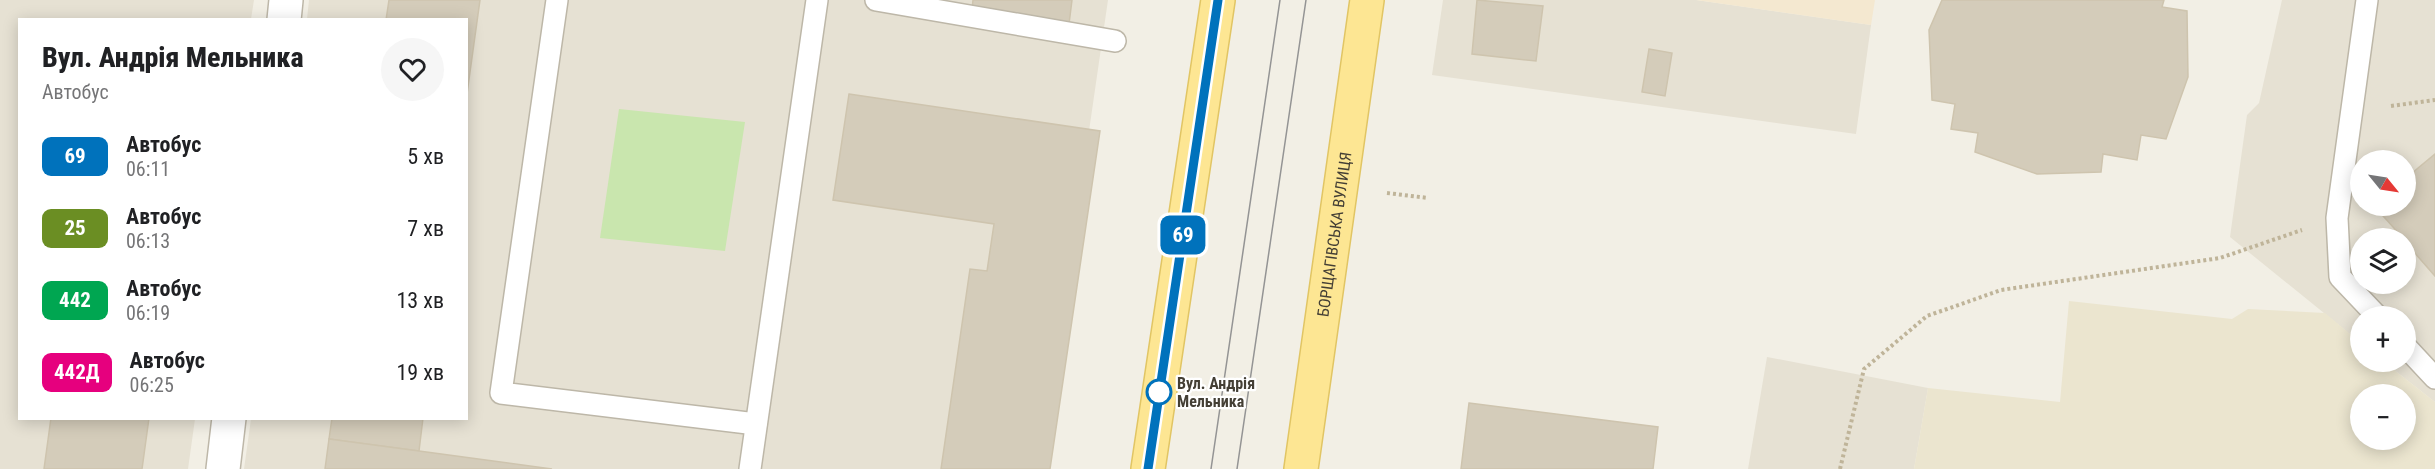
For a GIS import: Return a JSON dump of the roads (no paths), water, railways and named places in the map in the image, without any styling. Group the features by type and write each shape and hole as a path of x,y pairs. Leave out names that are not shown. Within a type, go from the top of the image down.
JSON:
{"main road":[{"path":"1148,469 1218,0"},
{"name":"БОРЩАГІВСЬКА ВУЛИЦЯ","path":"1301,469 1367,0"}],"street":[{"path":"284,18 286,0"},
{"path":"222,469 230,420"}],"lane":[{"path":"557,0 501,393 756,424"},
{"path":"750,469 817,0"},
{"path":"876,0 1115,41"},
{"path":"2367,0 2337,218 2340,277 2368,306"},
{"path":"2416,358 2435,378"}],"tram line":[{"path":"1211,469 1280,0"},
{"path":"1237,469 1306,0"}],"place":[{"name":"Вул. Андрія Мельника","path":"1159,392"}]}
